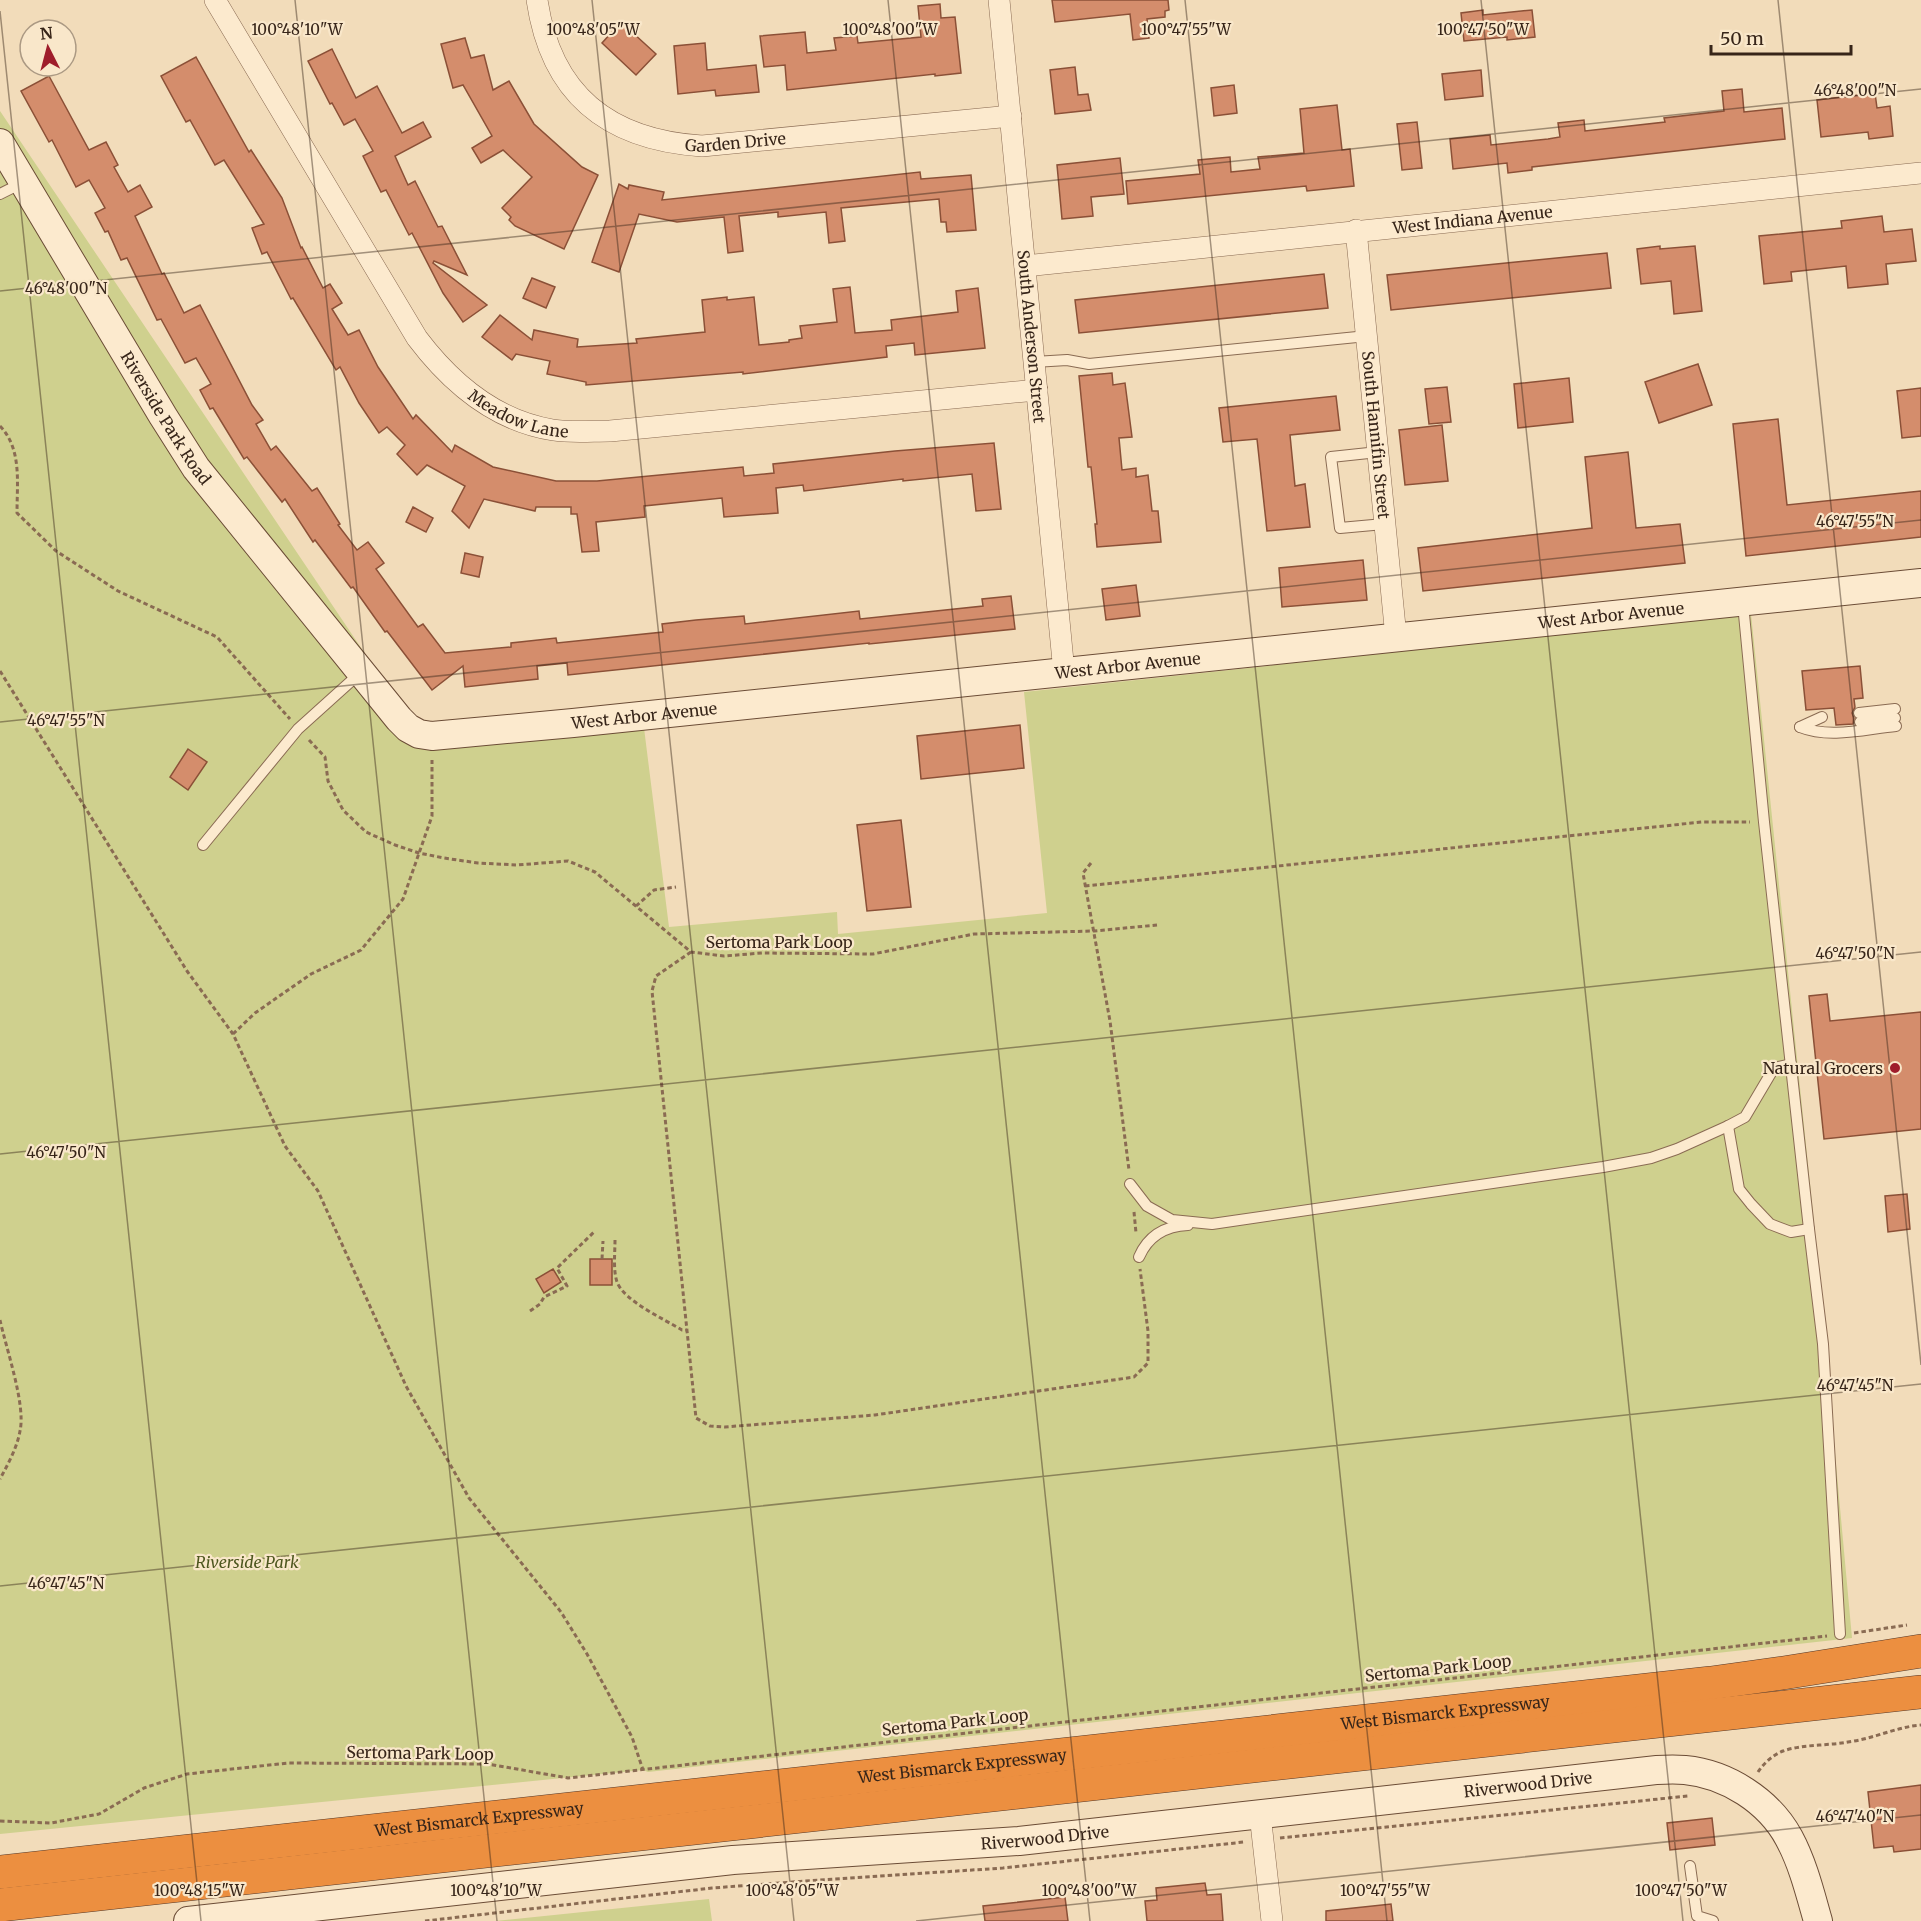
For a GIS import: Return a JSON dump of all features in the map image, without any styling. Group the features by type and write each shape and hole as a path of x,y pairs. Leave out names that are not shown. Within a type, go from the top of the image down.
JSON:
{"highway":[{"name":"West Bismarck Expressway","path":"0,1872 1711,1683 1783,1673 1915,1638"},
{"name":"West Bismarck Expressway","path":"0,1905 1921,1692"}],"main road":[{"name":"Riverside Park Road","path":"0,143 12,188 196,468 362,672"},
{"name":"West Arbor Avenue","path":"362,672 408,728 419,734 432,736 1921,582"},
{"name":"Riverwood Drive","path":"188,1921 733,1860 1019,1841 1654,1770 1685,1770 1716,1777 1745,1792 1772,1814 1789,1838 1803,1870 1818,1921"}],"street":[{"name":"Meadow Lane","path":"215,0 417,338 435,362 456,383 501,413 553,430 609,431 1037,390"},
{"name":"Garden Drive","path":"537,0 543,31 554,60 564,78 579,96 595,112 616,125 658,140 702,146 1011,116"},
{"name":"South Anderson Street","path":"999,0 1064,672"},
{"name":"West Indiana Avenue","path":"1025,266 1921,173"},
{"name":"South Hannifin Street","path":"1356,230 1396,637"},
{"path":"1260,1814 1272,1921"}],"lane":[{"path":"1034,362 1067,360 1089,364 1367,336"},
{"path":"1378,452 1331,457 1340,528 1384,524"},
{"path":"1743,601 1764,822 1823,1344 1840,1634"},
{"path":"203,845 298,729 362,672"},
{"path":"1823,721 1800,727 1825,734 1895,718 1859,717"},
{"path":"1139,1257 1150,1239 1169,1228 1181,1225 1212,1224 1651,1158 1677,1149 1744,1117 1774,1068 1791,1064"},
{"path":"1728,1126 1739,1188 1751,1204 1770,1224 1791,1232 1809,1229"},
{"path":"1131,1184 1147,1206 1172,1220 1212,1224"},
{"path":"1690,1866 1696,1916 1713,1921"}],"path":[{"name":"Sertoma Park Loop","path":"0,426 9,435 17,461 17,513 56,551 118,591 217,637 325,757 328,781 343,810 366,832 395,845 419,853 487,863 517,865 568,861 595,872 691,952 724,956 762,953 873,954 974,934 1094,931 1157,925"},
{"path":"0,671 187,971 233,1034 285,1146 318,1191 411,1395 469,1498 561,1612 587,1654 632,1737 643,1770"},
{"path":"233,1034 255,1013 311,974 361,950 403,899 432,816 432,736"},
{"path":"1084,886 1702,822 1764,822"},
{"path":"691,952 656,976 652,991 696,1418 710,1426 875,1415 1134,1377 1148,1363 1148,1331 1110,1021 1084,886 1083,873 1090,863"},
{"path":"636,906 654,890 676,887"},
{"path":"530,1311 540,1304 544,1297 567,1286 557,1268 594,1232"},
{"path":"615,1239 616,1280 619,1288 628,1298 682,1330 688,1330"},
{"path":"602,1259 603,1241"},
{"path":"0,1320 21,1410 20,1430 11,1458 0,1479"},
{"name":"Sertoma Park Loop","path":"0,1821 51,1823 99,1814 144,1788 187,1774 288,1763 488,1764 568,1778 1840,1634 1915,1638"},
{"path":"1745,1792 1765,1763 1781,1752 1849,1742 1899,1728 1921,1725"}],"green space":[{"name":"Riverside Park","path":"0,111 419,734 643,720 669,927 837,912 838,934 1047,913 1024,692 1751,614 1812,1203 1852,1638 648,1772 643,1770 0,1834"},
{"path":"709,1899 712,1921 495,1921"}],"building":[{"path":"1052,0 1168,0 1169,10 1165,11 1165,17 1147,19 1149,38 1133,40 1130,14 1055,22"},
{"path":"940,4 941,18 955,17 961,73 787,90 785,65 764,67 760,36 805,32 807,53 836,50 834,38 857,36 858,43 921,37 918,6"},
{"path":"1483,10 1483,15 1532,10 1535,37 1464,41 1461,13"},
{"path":"621,22 656,54 636,75 602,43"},
{"path":"465,38 471,58 484,55 493,90 509,81 534,124 582,167 598,175 564,249 515,226 509,220 511,217 502,208 532,177 503,150 481,163 472,148 492,136 463,85 453,88 441,44"},
{"path":"705,43 707,70 756,65 759,92 716,96 715,90 678,94 674,46"},
{"path":"332,49 356,98 377,86 402,133 423,122 431,137 395,156 408,185 415,181 438,227 442,226 467,275 434,261 433,263 487,305 463,322 443,293 412,233 409,235 386,190 381,192 363,156 373,151 355,119 344,125 332,103 330,104 308,61"},
{"path":"196,57 249,152 251,150 282,198 301,248 323,288 330,284 342,303 332,309 348,335 359,330 378,367 413,419 416,415 452,452 455,445 493,467 556,481 597,481 743,467 744,476 774,473 773,464 994,443 1001,509 976,511 972,474 903,481 903,479 804,491 803,485 776,488 778,513 724,517 722,498 644,506 645,517 596,522 599,551 582,552 577,514 571,514 571,507 536,507 535,511 484,499 469,528 452,511 465,486 427,465 417,475 397,454 405,445 387,427 379,433 359,403 340,367 336,370 293,298 291,299 267,252 262,254 252,228 264,224 224,160 215,165 190,120 186,122 161,76"},
{"path":"1075,67 1078,95 1088,94 1091,110 1055,114 1050,70"},
{"path":"1481,70 1483,96 1445,100 1442,74"},
{"path":"45,78 50,78 89,150 106,142 118,165 114,167 128,192 140,185 152,207 135,216 162,274 164,273 184,313 200,305 252,405 263,420 256,424 271,450 276,446 312,491 317,488 340,524 338,525 357,550 368,542 384,563 376,569 418,627 423,624 445,653 511,647 511,643 556,638 557,643 663,632 662,624 744,616 745,624 859,611 860,619 983,606 982,599 1011,596 1015,629 568,675 567,663 537,666 538,679 465,687 463,666 432,690 387,631 385,632 353,587 351,588 315,540 313,542 285,499 282,502 247,457 244,459 200,390 211,384 196,358 185,363 161,319 157,320 127,258 121,260 108,231 105,232 95,213 105,208 89,180 76,187 52,140 49,142 21,91"},
{"path":"1234,85 1237,113 1214,116 1211,88"},
{"path":"1742,89 1744,112 1782,108 1785,139 1532,167 1532,170 1508,173 1507,163 1453,169 1450,139 1490,135 1491,145 1560,137 1558,123 1584,120 1585,131 1665,122 1664,118 1724,111 1722,91"},
{"path":"1875,93 1877,108 1890,106 1893,136 1869,139 1868,132 1821,137 1817,100"},
{"path":"1337,105 1342,150 1350,149 1354,186 1307,191 1306,186 1128,204 1126,181 1200,174 1198,160 1230,157 1231,172 1260,169 1258,157 1304,153 1300,109"},
{"path":"1417,122 1422,168 1402,170 1397,124"},
{"path":"1120,158 1124,194 1091,197 1093,216 1062,219 1057,165"},
{"path":"920,172 921,179 971,175 976,230 947,232 946,222 941,222 939,199 841,208 845,241 829,243 826,212 778,217 778,212 739,216 743,251 728,253 724,217 677,222 639,214 619,272 592,262 619,184 628,189 629,185 664,192 662,200"},
{"path":"1882,216 1884,232 1912,229 1916,261 1886,264 1888,284 1848,288 1846,266 1791,272 1792,281 1764,284 1759,236 1842,228 1841,221"},
{"path":"1660,246 1660,249 1695,246 1702,311 1674,314 1671,281 1641,284 1637,249"},
{"path":"1607,253 1611,288 1391,310 1387,275"},
{"path":"1324,274 1328,308 1079,333 1075,300"},
{"path":"532,278 555,287 546,308 523,298"},
{"path":"850,287 855,333 892,330 891,320 958,312 956,291 978,288 985,348 915,355 914,343 886,346 887,357 743,374 743,372 586,385 586,382 547,374 550,361 516,354 512,360 482,337 500,315 532,340 534,330 578,339 577,347 637,343 636,339 705,332 702,300 754,297 759,345 789,342 789,340 802,338 800,326 837,322 833,289"},
{"path":"1698,364 1712,405 1659,423 1645,382"},
{"path":"1112,373 1113,385 1125,383 1132,437 1119,438 1122,470 1136,468 1136,477 1148,475 1152,511 1158,511 1161,542 1097,547 1091,467 1088,467 1079,376"},
{"path":"1569,378 1573,422 1518,428 1514,384"},
{"path":"1447,387 1451,422 1429,424 1425,389"},
{"path":"1921,388 1921,436 1902,438 1897,391"},
{"path":"1336,396 1340,430 1290,435 1295,486 1305,484 1310,527 1267,531 1257,439 1223,442 1219,408"},
{"path":"1778,419 1787,505 1921,491 1921,537 1746,556 1733,424"},
{"path":"1442,425 1448,481 1405,485 1399,430"},
{"path":"1628,452 1636,528 1680,524 1685,563 1423,591 1418,548 1592,528 1585,457"},
{"path":"413,507 433,518 426,532 406,522"},
{"path":"465,553 483,557 479,577 461,573"},
{"path":"1363,560 1367,600 1282,607 1279,568"},
{"path":"1136,585 1140,616 1106,620 1102,589"},
{"path":"1860,666 1863,698 1854,699 1853,724 1836,725 1834,708 1806,710 1802,671"},
{"path":"1020,725 1024,768 921,779 917,736"},
{"path":"188,749 207,762 188,790 170,777"},
{"path":"901,820 911,907 867,911 857,825"},
{"path":"1827,994 1830,1021 1921,1012 1921,1129 1824,1139 1809,996"},
{"path":"1907,1194 1910,1229 1888,1232 1885,1196"},
{"path":"590,1259 612,1259 612,1285 590,1285"},
{"path":"553,1269 561,1282 544,1293 536,1279"},
{"path":"1921,1785 1921,1849 1894,1852 1893,1846 1874,1848 1868,1792"},
{"path":"1712,1818 1715,1845 1670,1850 1667,1823"},
{"path":"1205,1883 1207,1895 1221,1894 1223,1921 1147,1921 1145,1901 1157,1900 1156,1888"},
{"path":"1065,1897 1068,1921 985,1921 983,1906"},
{"path":"1391,1904 1393,1921 1326,1921 1326,1911"}],"place":[{"name":"Natural Grocers","path":"1895,1068"}]}
